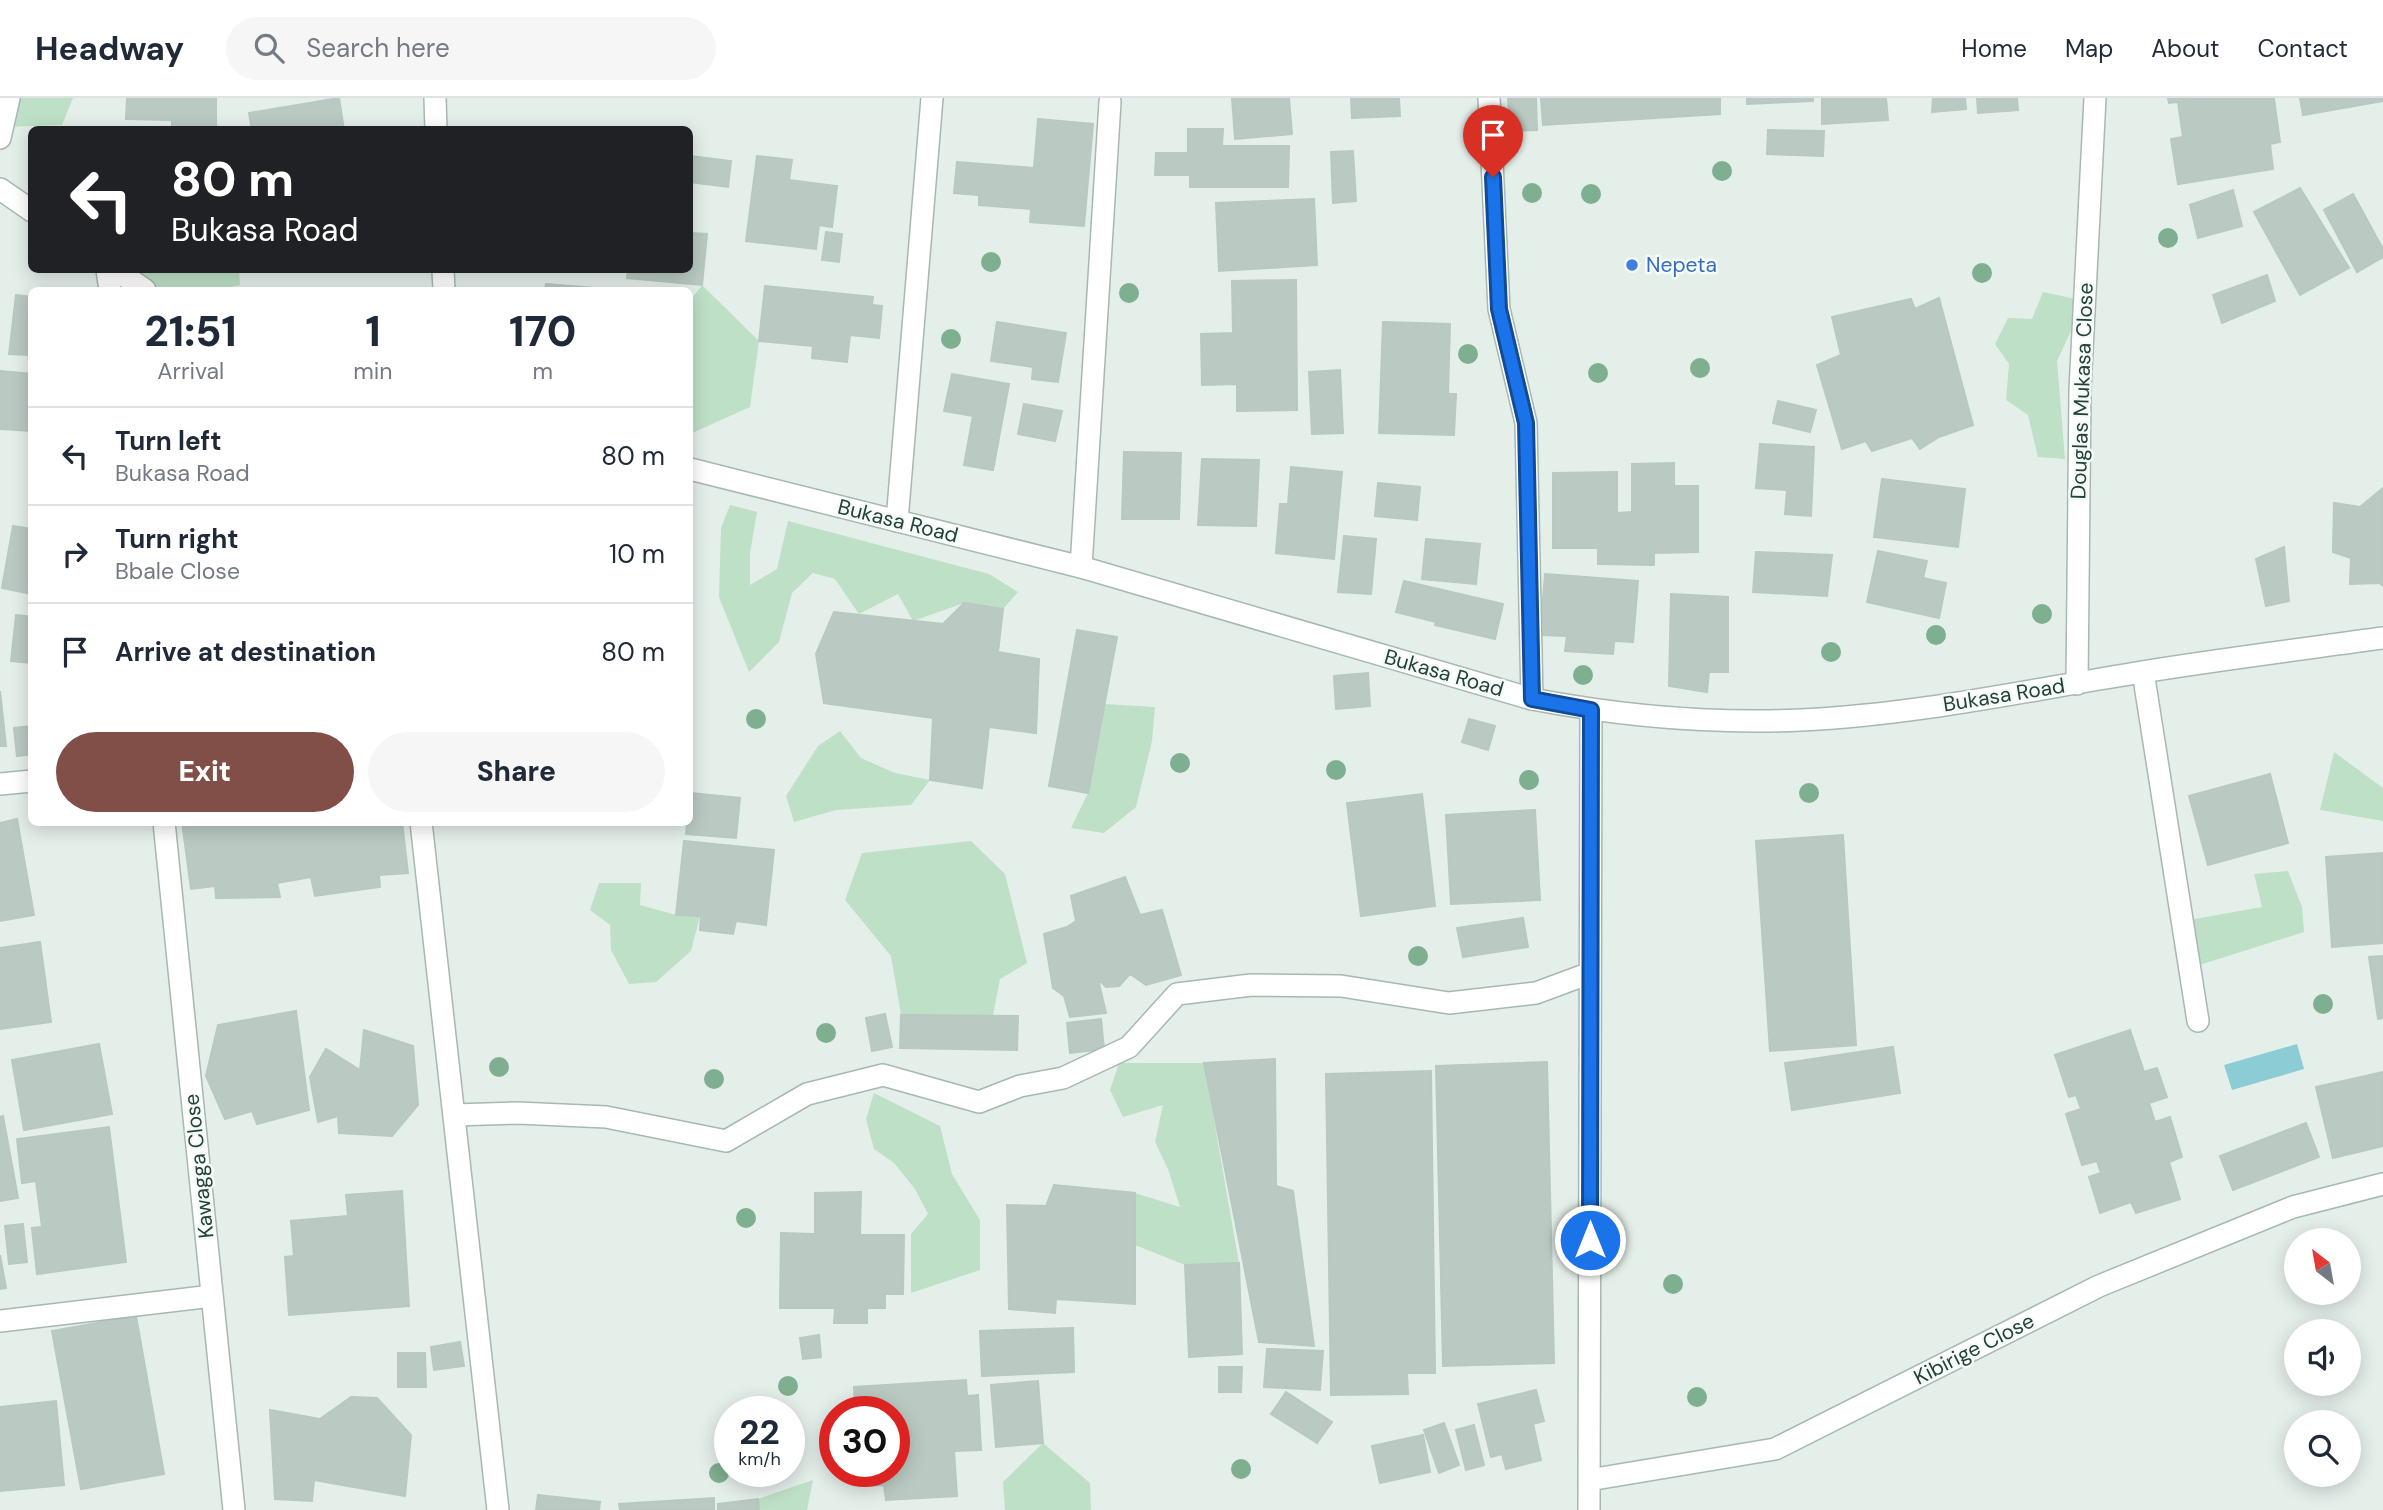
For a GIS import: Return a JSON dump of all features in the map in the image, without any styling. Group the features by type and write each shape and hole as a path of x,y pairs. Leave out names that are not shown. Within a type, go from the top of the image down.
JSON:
{"street":[{"path":"0,138 9,98"},
{"path":"435,98 436,126"},
{"path":"897,521 932,98"},
{"path":"1489,98 1499,309 1526,423 1532,699"},
{"name":"Douglas Mukasa Close","path":"2077,684 2080,390 2095,98"},
{"path":"1081,566 1110,102"},
{"path":"0,189 28,208"},
{"path":"120,273 141,287"},
{"name":"Bukasa Road","path":"693,470 1081,566 1532,699 1591,710 1684,720 1801,720 1915,709 2143,672 2383,638"},
{"path":"2143,672 2198,1021"},
{"path":"1589,1510 1591,710"},
{"path":"0,784 28,781"},
{"name":"Kawagga Close","path":"164,826 234,1510"},
{"path":"421,826 498,1510"},
{"path":"454,1115 518,1113 606,1117 726,1141 807,1094 883,1075 979,1102 1020,1086 1063,1078 1129,1047 1177,994 1251,985 1340,986 1449,1003 1536,993 1590,973"},
{"name":"Kibirige Close","path":"1589,1480 1775,1449 2099,1286 2293,1207 2383,1184"},
{"path":"0,1321 212,1296"}],"green space":[{"path":"9,98 73,98 62,125 2,127"},
{"path":"130,273 239,273 240,285 230,287 146,287"},
{"path":"702,285 759,341 750,407 693,433 693,297"},
{"path":"2043,292 2085,301 2057,361 2065,459 2038,457 2028,415 2006,400 2009,364 1995,344 2008,318 2032,319"},
{"path":"730,505 757,512 750,553 750,585 777,569 788,521 989,574 1018,592 1003,609 964,603 913,621 898,594 859,614 835,579 813,573 792,593 779,642 749,672 719,597 721,528"},
{"path":"1104,704 1155,707 1152,741 1136,807 1104,833 1071,828 1088,793"},
{"path":"840,731 861,758 895,773 930,780 911,805 836,810 794,822 786,796 818,746"},
{"path":"2334,752 2383,788 2383,821 2320,810"},
{"path":"971,841 1005,874 1027,963 1000,979 993,1015 901,1015 891,956 845,900 862,853"},
{"path":"2288,871 2302,907 2304,932 2190,968 2183,921 2262,907 2254,874"},
{"path":"599,883 641,883 640,905 676,915 700,916 691,951 656,982 629,984 611,950 610,925 590,910"},
{"path":"1119,1063 1204,1063 1239,1263 1185,1265 1135,1245 1135,1193 1180,1207 1168,1169 1155,1142 1163,1105 1123,1117 1110,1090"},
{"path":"874,1093 940,1126 952,1174 980,1220 980,1270 911,1293 911,1234 928,1214 915,1189 894,1163 874,1149 866,1119"},
{"path":"1043,1443 1090,1483 1091,1510 1005,1510 1003,1482"},
{"path":"813,1480 807,1510 759,1510 758,1499 793,1487 805,1487 805,1483"}],"water":[{"path":"2297,1044 2304,1069 2232,1090 2224,1065"}],"building":[{"path":"127,98 216,98 216,126 172,126 172,120 126,119"},
{"path":"339,98 343,126 251,126 249,113"},
{"path":"1232,98 1289,98 1292,134 1235,139"},
{"path":"1351,98 1399,98 1400,116 1352,118"},
{"path":"1508,98 1536,98 1537,130 1510,131"},
{"path":"1541,98 1720,98 1720,114 1543,125"},
{"path":"1747,98 1813,98 1813,101 1747,104"},
{"path":"1822,98 1886,98 1888,120 1822,124"},
{"path":"1933,98 1965,98 1966,109 1932,112"},
{"path":"1977,98 2017,98 2018,110 1978,113"},
{"path":"2168,98 2274,99 2280,142 2270,144 2273,169 2178,184 2171,139 2183,137 2178,102 2169,103"},
{"path":"2300,98 2383,98 2383,101 2303,115"},
{"path":"1038,119 1093,124 1084,226 1030,222 1031,209 979,205 979,195 954,193 957,162 1034,168"},
{"path":"1188,129 1223,129 1222,146 1289,146 1288,187 1190,187 1190,175 1155,175 1156,153 1188,153"},
{"path":"1768,130 1824,131 1823,156 1767,154"},
{"path":"1353,151 1356,201 1333,203 1331,152"},
{"path":"693,156 731,161 728,187 693,182"},
{"path":"757,156 792,160 789,180 837,186 832,227 819,225 816,249 746,241"},
{"path":"2300,188 2349,268 2300,295 2254,212"},
{"path":"2233,190 2242,226 2198,238 2190,205"},
{"path":"2353,194 2383,249 2383,257 2357,272 2324,210"},
{"path":"1314,199 1317,265 1219,271 1216,203"},
{"path":"826,232 842,234 839,262 822,260"},
{"path":"693,233 707,234 702,285 627,278 628,273 693,273"},
{"path":"2267,275 2275,301 2222,323 2213,295"},
{"path":"1296,280 1297,410 1237,411 1237,384 1202,385 1201,334 1233,333 1232,281"},
{"path":"546,284 582,287 546,287"},
{"path":"765,286 873,297 872,305 882,306 879,338 850,335 847,362 812,358 813,346 759,341"},
{"path":"16,295 28,296 28,355 9,354"},
{"path":"1939,298 1973,425 1939,437 1920,449 1912,438 1872,451 1866,441 1842,449 1817,365 1841,355 1832,317 1911,299 1915,309"},
{"path":"997,322 1066,333 1058,382 1032,379 1033,367 991,361"},
{"path":"1383,322 1450,324 1448,394 1456,394 1454,435 1379,433"},
{"path":"1340,370 1343,433 1312,434 1309,372"},
{"path":"0,371 28,374 28,431 0,429"},
{"path":"952,374 1009,384 993,470 964,465 973,416 944,411"},
{"path":"1778,401 1816,410 1810,432 1773,423"},
{"path":"1024,404 1062,411 1055,441 1018,434"},
{"path":"1760,444 1814,447 1811,516 1785,514 1787,490 1756,488"},
{"path":"1124,452 1181,453 1179,519 1122,519"},
{"path":"1202,459 1259,460 1256,526 1198,525"},
{"path":"1674,463 1674,486 1698,486 1698,552 1654,553 1654,565 1598,564 1598,548 1553,548 1553,473 1617,472 1617,513 1632,512 1632,464"},
{"path":"1291,467 1342,472 1334,559 1276,553 1280,504 1288,504"},
{"path":"1882,479 1965,489 1958,547 1874,537"},
{"path":"1378,483 1420,487 1417,520 1375,516"},
{"path":"2383,488 2383,586 2380,583 2350,584 2351,558 2333,552 2334,503 2360,507"},
{"path":"13,526 28,528 28,593 2,588"},
{"path":"1344,536 1376,539 1371,594 1338,592"},
{"path":"1426,539 1480,544 1476,584 1422,579"},
{"path":"2284,547 2289,601 2266,606 2256,559"},
{"path":"1878,551 1927,561 1923,578 1946,583 1939,618 1867,602"},
{"path":"1756,552 1832,555 1827,596 1753,592"},
{"path":"1545,574 1638,581 1633,642 1614,641 1613,654 1565,651 1567,636 1540,635"},
{"path":"1404,581 1503,604 1495,639 1435,625 1436,622 1396,612"},
{"path":"1671,594 1728,597 1728,672 1709,672 1707,692 1669,686"},
{"path":"964,603 1003,609 998,652 1039,659 1036,733 989,727 982,788 930,780 933,718 824,703 816,654 834,612 943,624"},
{"path":"16,615 28,616 28,663 11,661"},
{"path":"1077,630 1117,637 1088,793 1049,786"},
{"path":"1368,673 1370,706 1336,709 1334,676"},
{"path":"0,691 6,746 0,746"},
{"path":"1469,719 1495,726 1488,750 1462,742"},
{"path":"28,726 28,755 17,756 14,728"},
{"path":"2270,774 2288,843 2208,865 2189,796"},
{"path":"693,793 740,798 736,838 686,834 687,826 693,826"},
{"path":"1422,794 1435,906 1361,916 1347,803"},
{"path":"1535,810 1540,900 1451,904 1446,815"},
{"path":"17,819 34,915 0,921 0,823"},
{"path":"183,826 402,826 408,873 379,875 380,887 315,896 311,877 277,883 280,897 216,898 215,886 191,889"},
{"path":"1843,835 1856,1045 1770,1051 1756,841"},
{"path":"684,841 774,850 766,925 736,921 733,934 700,930 701,916 676,915"},
{"path":"2383,853 2383,943 2332,947 2326,857"},
{"path":"1125,877 1140,915 1162,910 1181,975 1146,985 1130,974 1119,986 1106,987 1098,979 1106,1013 1070,1017 1064,996 1053,988 1044,934 1067,927 1076,921 1071,896"},
{"path":"1523,918 1528,947 1463,957 1457,928"},
{"path":"40,942 51,1022 0,1029 0,948"},
{"path":"2383,956 2383,1018 2378,1019 2369,957"},
{"path":"296,1011 309,1110 257,1124 252,1111 225,1119 206,1076 218,1025"},
{"path":"885,1014 892,1047 872,1051 866,1018"},
{"path":"901,1015 1018,1016 1017,1050 900,1048"},
{"path":"1101,1019 1104,1049 1070,1053 1067,1023"},
{"path":"364,1030 413,1046 418,1105 392,1136 339,1133 338,1116 318,1122 310,1077 326,1049 360,1070"},
{"path":"2130,1030 2144,1072 2157,1068 2167,1097 2149,1103 2155,1122 2170,1117 2182,1157 2169,1162 2180,1199 2136,1213 2131,1202 2100,1213 2089,1177 2101,1173 2097,1161 2082,1165 2066,1114 2081,1109 2076,1095 2069,1097 2055,1055"},
{"path":"99,1044 112,1114 24,1130 12,1060"},
{"path":"1893,1047 1900,1093 1792,1110 1785,1063"},
{"path":"1275,1059 1276,1186 1293,1191 1314,1346 1259,1342 1204,1063"},
{"path":"1547,1062 1554,1363 1443,1366 1436,1066"},
{"path":"1431,1071 1435,1373 1407,1373 1408,1394 1331,1395 1326,1074"},
{"path":"2383,1072 2383,1146 2333,1158 2316,1087"},
{"path":"3,1116 18,1198 0,1201 0,1117"},
{"path":"2306,1123 2319,1157 2233,1190 2220,1156"},
{"path":"109,1127 126,1262 37,1274 32,1228 42,1227 36,1181 22,1183 17,1139"},
{"path":"1054,1185 1135,1193 1135,1304 1056,1299 1055,1313 1009,1309 1007,1205 1046,1206"},
{"path":"402,1191 409,1306 289,1315 285,1257 294,1256 291,1221 348,1216 346,1195"},
{"path":"861,1192 860,1235 904,1235 903,1294 885,1294 885,1308 867,1308 867,1323 834,1323 835,1308 780,1308 781,1233 815,1234 815,1193"},
{"path":"23,1224 27,1262 9,1264 5,1226"},
{"path":"0,1255 6,1288 0,1289"},
{"path":"1239,1263 1242,1354 1189,1357 1185,1265"},
{"path":"136,1316 164,1474 81,1489 52,1331"},
{"path":"1073,1328 1074,1372 982,1376 980,1331"},
{"path":"819,1335 821,1357 803,1359 800,1338"},
{"path":"460,1342 464,1366 434,1370 431,1347"},
{"path":"1267,1349 1323,1351 1320,1390 1264,1387"},
{"path":"398,1353 425,1353 426,1387 398,1387"},
{"path":"1219,1367 1242,1367 1241,1392 1219,1392"},
{"path":"966,1380 967,1396 978,1395 981,1450 954,1451 957,1496 886,1500 884,1487 910,1487 910,1396 854,1396 854,1387"},
{"path":"1038,1381 1043,1443 996,1447 991,1385"},
{"path":"1536,1390 1544,1421 1533,1424 1541,1460 1506,1469 1502,1454 1491,1457 1478,1404"},
{"path":"1286,1392 1332,1422 1317,1443 1271,1414"},
{"path":"351,1397 377,1398 411,1435 405,1496 314,1480 312,1501 275,1499 270,1410 320,1419"},
{"path":"56,1401 64,1485 0,1491 0,1407"},
{"path":"1444,1423 1459,1465 1439,1473 1424,1430"},
{"path":"1474,1425 1484,1465 1466,1470 1456,1430"},
{"path":"1423,1435 1430,1472 1380,1483 1372,1446"},
{"path":"538,1495 600,1502 599,1510 536,1510"},
{"path":"714,1498 714,1510 620,1510 619,1504"},
{"path":"758,1499 759,1510 718,1510 718,1504"}],"place":[{"name":"Nepeta","path":"1632,265"}],"route":[{"path":"1493,177 1499,309 1526,423 1532,699 1591,710 1590,1240"}]}
